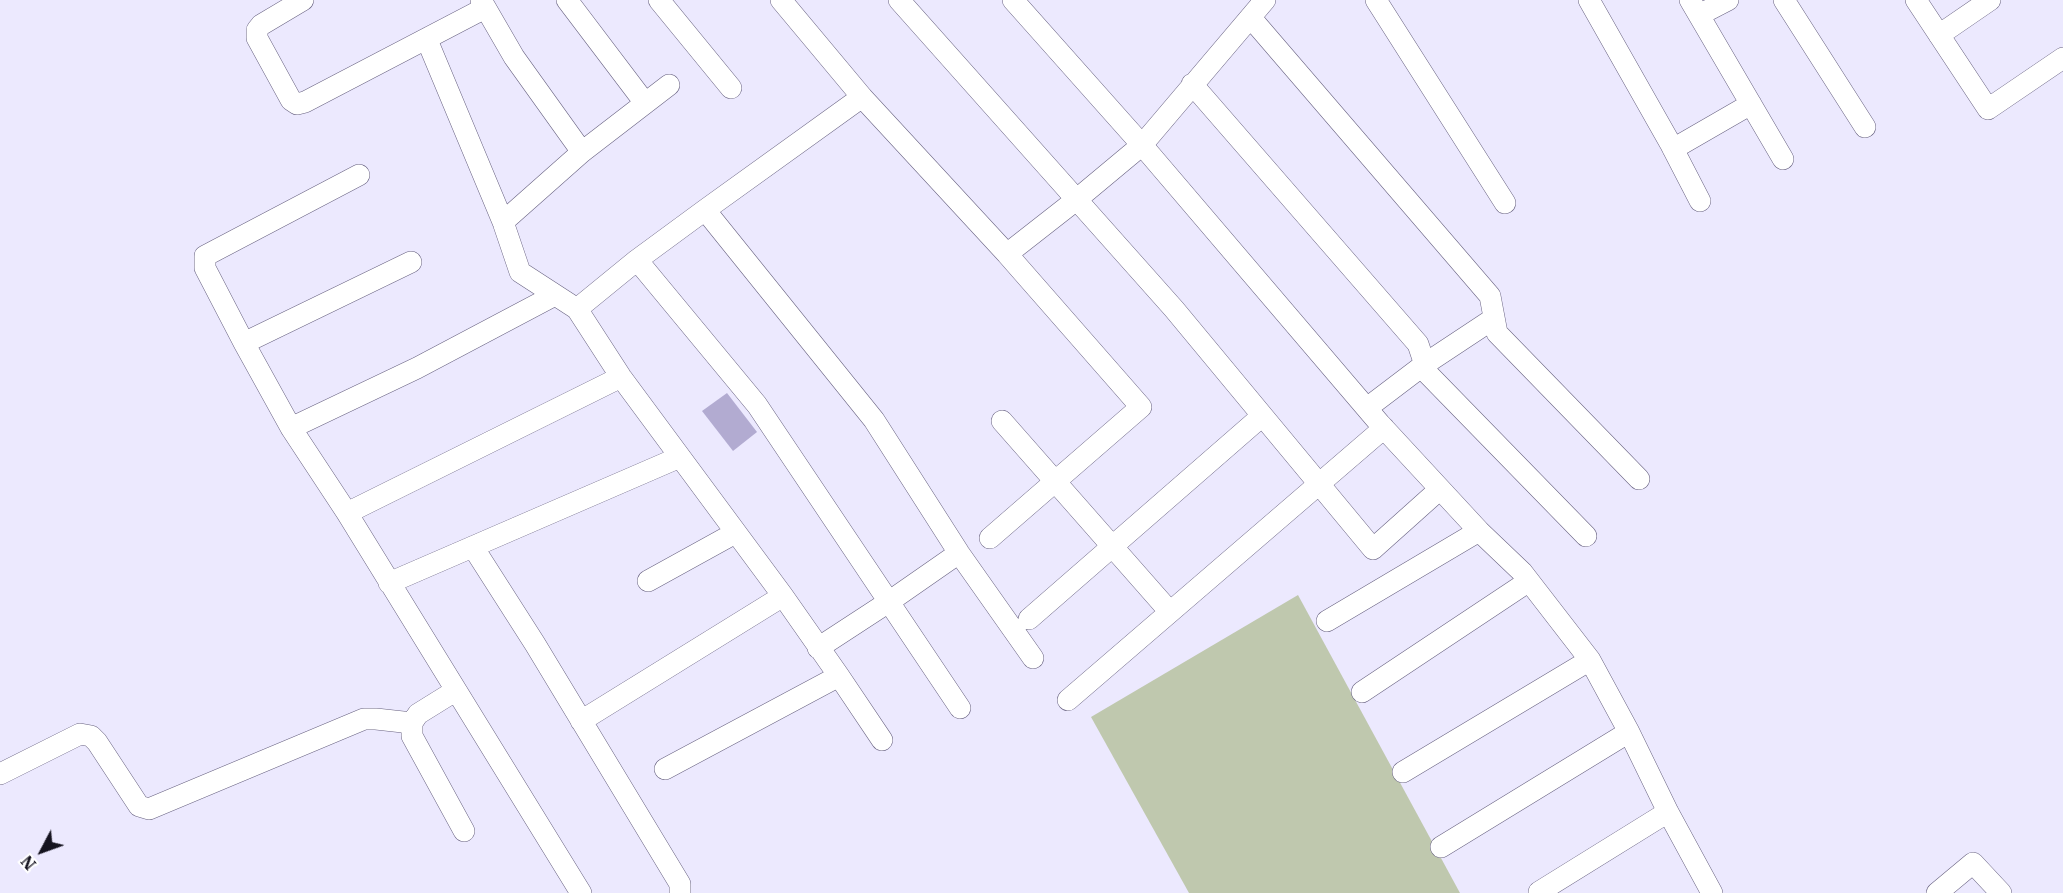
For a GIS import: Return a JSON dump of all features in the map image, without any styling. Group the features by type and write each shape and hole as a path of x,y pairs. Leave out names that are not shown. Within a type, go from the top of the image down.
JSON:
{"street":[{"path":"303,0 261,25 257,30 257,38 291,100 297,104 427,40 483,4 514,57 582,152"},
{"path":"567,0 645,103"},
{"path":"659,0 731,88"},
{"path":"781,0 862,97 1007,254 1141,407 990,538"},
{"path":"899,0 1174,309 1373,549 1440,489"},
{"path":"1013,0 1142,145 1384,428 1479,531 1522,572 1590,660 1712,893"},
{"path":"1007,254 1142,145 1265,0"},
{"path":"1376,0 1505,203"},
{"path":"1589,0 1700,201"},
{"path":"1728,0 1694,8 1783,159"},
{"path":"1784,0 1865,127"},
{"path":"1916,0 1988,109 2063,58"},
{"path":"1939,35 1990,0"},
{"path":"1251,18 1490,296 1492,319 1497,333 1639,479"},
{"path":"427,40 502,222 520,273 577,309 621,377 783,596 882,741"},
{"path":"1192,84 1418,344 1428,374 1586,536"},
{"path":"502,222 582,152 669,85"},
{"path":"577,309 637,260 862,97"},
{"path":"1673,149 1751,104"},
{"path":"359,175 205,256 205,268 243,343 291,428 347,513 581,893"},
{"path":"705,210 874,420 959,553 1033,658"},
{"path":"637,260 757,405 960,708"},
{"path":"243,343 411,262"},
{"path":"291,428 417,368 555,295"},
{"path":"1367,408 1425,364 1492,319"},
{"path":"347,513 621,377"},
{"path":"1029,619 1262,416"},
{"path":"1002,421 1170,612"},
{"path":"1068,700 1384,428"},
{"path":"389,583 680,457"},
{"path":"1327,621 1479,531"},
{"path":"648,581 735,533"},
{"path":"473,547 680,884 680,893"},
{"path":"818,648 959,553"},
{"path":"1362,692 1529,581"},
{"path":"581,721 783,596"},
{"path":"1403,772 1590,660"},
{"path":"665,769 839,676"},
{"path":"455,691 418,714 412,723 412,736 464,831"},
{"path":"0,774 80,734 91,736 98,742 139,806 148,809 364,719 412,723"},
{"path":"1441,847 1629,732"},
{"path":"1539,892 1668,812"},
{"path":"1937,893 1973,863 2001,893"}],"green space":[{"path":"1298,595 1460,893 1189,893 1091,717"}],"building":[{"path":"727,393 757,432 733,451 702,411"}]}
